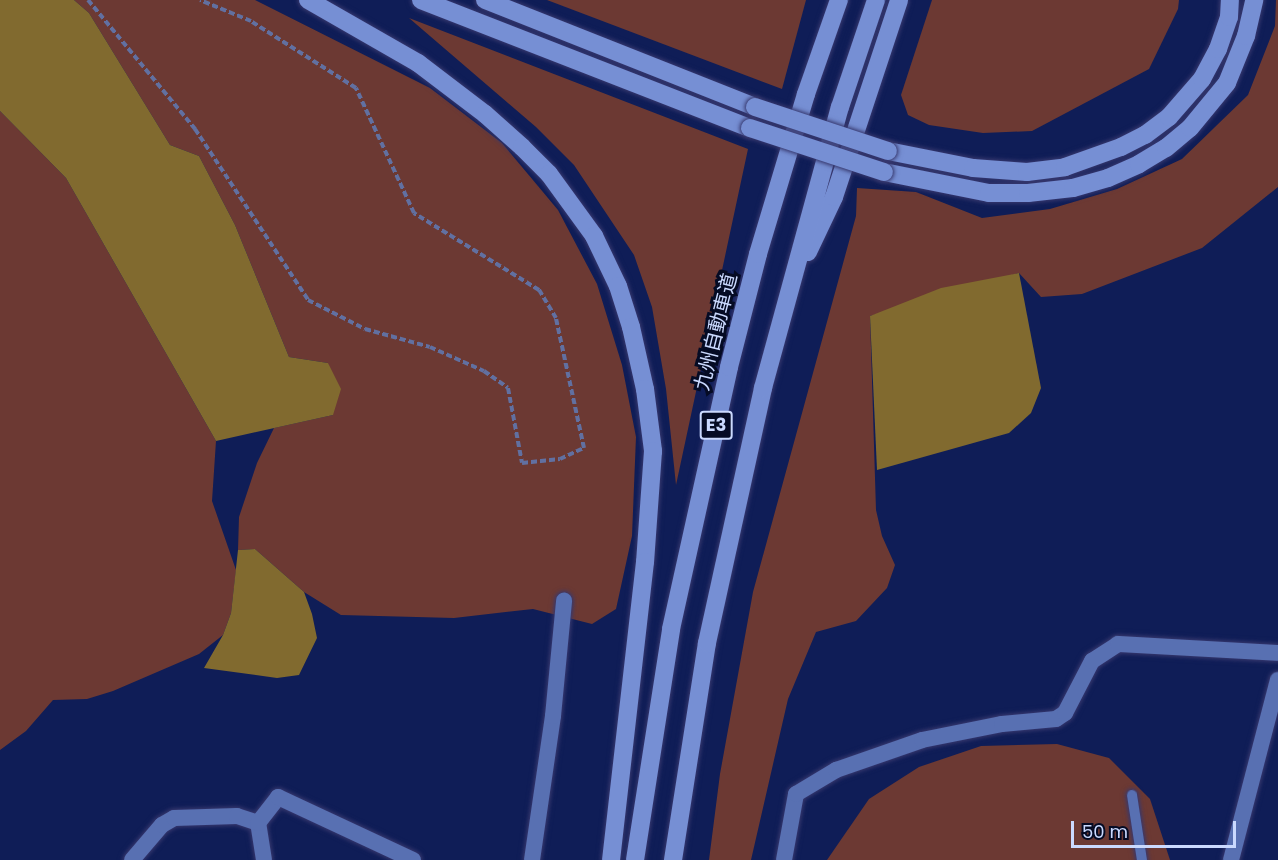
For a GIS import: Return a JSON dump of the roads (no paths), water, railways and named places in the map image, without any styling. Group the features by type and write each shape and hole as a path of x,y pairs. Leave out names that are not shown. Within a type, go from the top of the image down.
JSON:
{"highway":[{"path":"308,0 418,63 485,114 522,147 549,174 594,236 618,286 631,327 645,389 653,451 645,562 611,860"},
{"path":"421,0 750,128 884,172 989,193 1028,193 1073,188 1108,178 1139,165 1166,148 1190,128 1227,83 1246,36 1254,0"},
{"path":"485,0 755,106 888,150 973,168 1027,172 1065,167 1121,147 1145,135 1169,117 1202,79 1218,49 1229,17 1230,0"},
{"name":"九州自動車道","path":"635,860 671,628 729,367 768,220 806,94 839,0"},
{"name":"E3","path":"673,860 707,643 784,302 840,107 876,0"},
{"path":"784,302 834,196 899,0"}],"street":[{"path":"532,860 553,716 564,601"},
{"path":"784,860 795,794 836,770 922,740 1002,724 1056,719 1065,713 1092,661 1118,644 1278,653"},
{"path":"1231,860 1278,680"},
{"path":"264,860 258,823 278,797 413,860"},
{"path":"132,860 162,825 174,818 237,816 258,823"}],"lane":[{"path":"1132,795 1142,860"}]}
